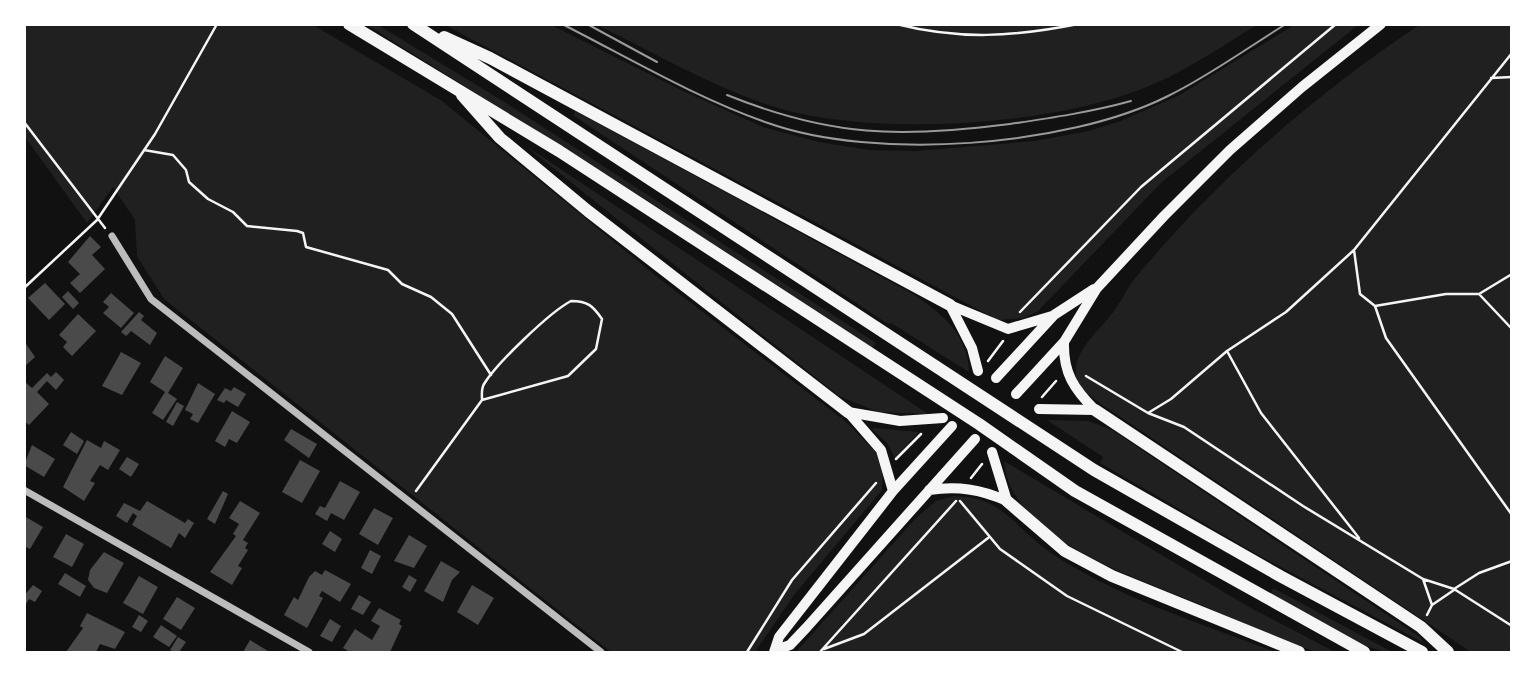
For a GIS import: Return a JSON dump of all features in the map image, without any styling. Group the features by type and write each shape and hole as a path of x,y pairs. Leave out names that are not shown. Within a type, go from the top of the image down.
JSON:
{"highway":[{"path":"349,24 452,85 869,353 979,424 1075,491 1364,653"},
{"path":"415,24 502,64 950,305"},
{"path":"415,24 1094,470 1422,653"},
{"path":"452,85 510,146 764,349 848,412"},
{"path":"1095,410 1421,627 1448,653"},
{"path":"1007,500 1065,551 1112,576 1299,653"}],"main road":[{"path":"1016,394 1064,342 1097,288 1230,150 1301,87 1381,24"},
{"path":"950,305 1008,329 1054,315 1097,288"},
{"path":"950,305 972,348 978,371"},
{"path":"996,378 1054,315"},
{"path":"1064,342 1065,371 1075,390 1095,410"},
{"path":"1039,405 1095,410"},
{"path":"775,651 779,637 893,491 943,436 946,424 900,421 848,412"},
{"path":"848,412 881,450 893,491"},
{"path":"775,651 790,645 807,628 975,439"},
{"path":"992,452 1007,500"},
{"path":"929,489 964,487 986,491 1007,500"}],"street":[{"path":"112,236 151,299 601,653"},
{"path":"24,491 309,653"}],"path":[{"path":"24,288 97,220 155,134 217,24"},
{"path":"896,24 932,33 990,37 1078,24"},
{"path":"978,371 1002,344 1008,329 1028,301 1141,187 1336,24"},
{"path":"1148,413 1171,399 1227,351 1286,312 1354,250 1511,53"},
{"path":"1491,78 1511,77"},
{"path":"24,122 112,236"},
{"path":"144,150 173,155 186,170 189,182 208,199 233,212 247,226 297,230 303,233 306,247 388,271 402,284 431,297 452,314 491,375"},
{"path":"1354,250 1360,294 1375,306 1386,338 1511,515"},
{"path":"1375,306 1446,294 1479,294 1511,274"},
{"path":"1479,294 1511,330"},
{"path":"407,501 482,400 482,387 491,375 555,309 571,301 584,301 593,306 602,319 596,349 568,376 482,400"},
{"path":"1227,351 1261,414 1361,541"},
{"path":"1039,405 1065,371 1080,373 1148,413 1184,427 1423,579 1454,590 1511,626"},
{"path":"747,653 792,580 888,467 946,424"},
{"path":"964,487 992,452"},
{"path":"822,651 958,499 988,538 1067,596 1181,653"},
{"path":"822,651 864,634 988,538"},
{"path":"1426,618 1432,605 1479,573 1511,561"},
{"path":"1423,579 1432,605"}],"shaded area":[{"path":"24,25 313,25 442,101 661,280 845,421 878,454 883,469 882,490 794,595 755,652 611,652 164,299 137,256 135,220 113,187 87,223 25,137"},
{"path":"367,25 378,25 506,103 876,343 871,350 645,199"},
{"path":"445,25 551,25 681,90 763,127 819,142 869,150 916,151 1035,141 1088,131 1118,122 1178,96 1294,25 1358,25 1161,183 1038,311 1024,318 998,320"},
{"path":"597,25 1257,25 1182,70 1116,98 1020,118 914,124 816,117 775,107 707,80"},
{"path":"1419,25 1511,25 1511,652 1471,652 1101,404 1082,389 1076,378 1078,359 1088,342 1114,311 1137,276 1204,202 1271,138 1307,108"},
{"path":"575,111 913,294 951,326 964,347 969,372 891,323 888,324 574,116"},
{"path":"523,144 928,414 878,412 839,396"},
{"path":"1047,420 1088,421 1112,430 1420,637 1424,643 1262,557 1100,463 1103,457"},
{"path":"872,429 919,432 895,458 887,443"},
{"path":"1004,461 1249,607 1335,652 1315,652 1138,579 1078,550 1050,532 1027,511 1011,488"},
{"path":"953,496 971,498 997,508 1051,553 1104,583 1160,608 1275,652 796,652 916,518 936,501"},
{"path":"1273,588 1392,652 1349,638 1271,593"}],"building":[{"path":"90,236 101,247 92,255 105,269 80,293 70,283 80,274 68,262"},
{"path":"45,283 65,304 49,320 28,298"},
{"path":"68,291 79,303 73,309 62,297"},
{"path":"111,293 134,313 121,328 103,313 109,307 103,302"},
{"path":"139,312 144,316 141,320 157,333 150,345 131,331 126,336 121,332"},
{"path":"78,314 96,331 72,356 63,347 67,342 59,335"},
{"path":"24,341 35,357 24,367"},
{"path":"121,352 141,363 122,395 102,386"},
{"path":"165,356 183,368 168,393 177,399 163,420 152,413 165,392 150,382"},
{"path":"56,372 64,380 56,390 47,381 37,392 49,404 29,425 24,421 24,381 32,388 47,373 51,377"},
{"path":"198,383 215,394 198,423 190,419 193,414 185,410"},
{"path":"234,387 246,394 238,407 226,400 224,403 217,400 225,388 231,391"},
{"path":"177,402 184,406 173,426 166,422"},
{"path":"232,411 250,422 237,443 229,439 225,447 215,441"},
{"path":"291,429 317,444 309,458 284,440"},
{"path":"71,432 84,441 77,454 63,445"},
{"path":"87,440 101,448 104,441 120,450 108,470 100,465 90,481 95,483 84,501 63,487"},
{"path":"32,445 55,459 44,477 24,465"},
{"path":"127,457 139,464 131,477 119,469"},
{"path":"300,460 320,471 302,503 282,492"},
{"path":"340,481 360,492 344,520 331,513 327,521 315,514 320,506 325,508"},
{"path":"223,491 228,494 215,524 207,519"},
{"path":"147,501 185,523 188,519 194,523 185,538 179,533 171,548 132,525 137,516 133,513 127,523 116,516 124,503 140,511"},
{"path":"240,501 260,513 243,540 248,543 245,548 248,550 238,566 242,568 232,585 210,572 236,536 233,534 239,524 229,518"},
{"path":"374,508 393,518 378,545 359,534"},
{"path":"24,516 43,527 30,549 24,546"},
{"path":"330,531 342,539 335,552 322,544"},
{"path":"66,534 84,544 72,567 53,557"},
{"path":"409,535 427,546 414,568 394,561"},
{"path":"370,550 381,556 372,574 361,568"},
{"path":"104,552 124,563 107,593 94,588 88,580 90,570"},
{"path":"441,561 460,572 452,580 443,602 424,591"},
{"path":"325,570 351,584 340,602 322,591 319,596 323,598 307,628 284,615 294,597 298,600 309,577 315,571 322,575"},
{"path":"65,573 86,586 80,597 58,584"},
{"path":"409,575 417,580 410,592 402,587"},
{"path":"139,576 158,587 143,614 123,603"},
{"path":"33,585 42,591 35,602 29,599 24,607 24,596"},
{"path":"472,585 494,598 478,625 457,612"},
{"path":"359,595 371,602 363,615 351,609"},
{"path":"177,597 195,608 181,630 163,619"},
{"path":"379,608 401,620 399,624 402,626 390,652 350,652 343,648 355,629 372,640 380,626 371,621"},
{"path":"87,613 125,632 115,649 100,644 96,652 66,652 83,628 80,626"},
{"path":"139,615 148,621 141,632 132,627"},
{"path":"330,619 341,626 332,642 320,636"},
{"path":"161,625 177,636 169,647 153,637"},
{"path":"178,637 186,642 179,652 175,652 170,650"},
{"path":"250,640 268,651 243,652"}],"tram line":[{"path":"562,24 689,90 768,123 811,135 861,142 915,145 1025,137 1078,127 1126,113 1183,88 1286,24"},
{"path":"587,24 657,62"},
{"path":"727,95 800,119 866,131 900,132 1010,124 1086,112 1131,101"}]}
